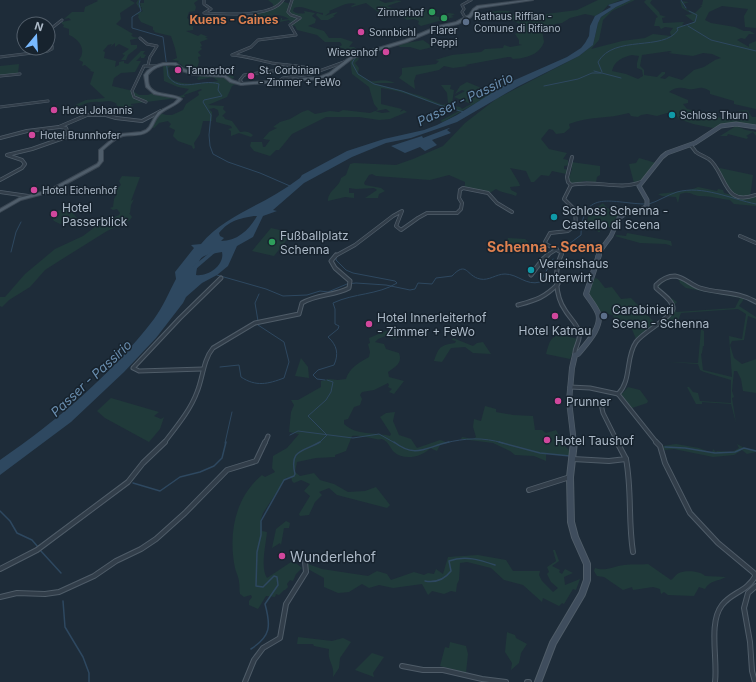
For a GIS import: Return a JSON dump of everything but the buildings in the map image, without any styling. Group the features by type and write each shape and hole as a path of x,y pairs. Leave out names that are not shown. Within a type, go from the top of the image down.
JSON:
{"main road":[{"path":"0,211 28,196 50,191 98,165 101,161 100,152 102,149 122,135 145,132 153,125 154,119 160,113 176,104 179,98 154,92 148,87 146,80 148,72 162,64 173,63 179,65 183,70 195,74 225,76 236,83 244,84 298,81 323,77 330,74 353,56 406,41 439,27 454,24 466,19 479,6 532,0"}],"street":[{"path":"204,0 204,4 211,9 204,14 235,14 273,9 284,0"},
{"path":"292,0 288,12 291,15 300,18 290,25 296,35 258,40 250,47 232,54 287,65 305,66 317,71"},
{"path":"466,19 462,12 464,9 462,6 471,0"},
{"path":"56,24 62,20"},
{"path":"140,38 148,44 157,46 148,64 143,68 132,91 134,97 146,102"},
{"path":"0,57 16,55"},
{"path":"279,81 283,78 311,74 344,62"},
{"path":"148,64 158,66"},
{"path":"244,84 240,80 243,76 283,69 287,65"},
{"path":"0,76 20,74"},
{"path":"0,107 48,101"},
{"path":"59,127 78,118 89,115 106,115 116,118 142,121 159,111 168,109"},
{"path":"640,186 664,155 692,144 724,125 736,124 756,127"},
{"path":"0,138 27,131 59,127 66,128 69,136 32,150 7,155 22,160 25,164 23,168 0,180"},
{"path":"692,144 696,152 706,157 713,164 724,185 730,192 736,196 746,198 756,196"},
{"path":"571,185 567,183 566,175 570,170 570,161 572,157"},
{"path":"571,185 585,182 620,185 638,184 643,181"},
{"path":"633,184 640,186"},
{"path":"538,682 553,643 582,594 587,580 586,564 575,537 571,522 570,477 573,459 573,425 569,401 572,368 575,355 574,352 581,341 576,325 561,305 558,296 558,263 562,254 558,250 548,246 545,242 549,234 568,231 573,229 576,225 575,210 564,199 571,185"},
{"path":"575,355 578,354 589,341 598,324 598,313 588,298 586,290 593,275 600,250 611,236 619,218 623,215 639,211 647,203 640,186"},
{"path":"0,569 37,550 128,482 143,463 163,444 184,416 197,393 203,369 210,350 252,324 299,314 302,303 311,297 344,291 348,288 350,283 348,278 334,268 332,261 333,258 356,245 393,216 401,212 396,226 401,230 416,218 426,214 438,212 456,213 462,206 459,198 460,190 463,188 488,193 497,203 512,212"},
{"path":"0,192 28,196"},
{"path":"740,236 756,243"},
{"path":"531,275 538,268 543,259 558,250"},
{"path":"618,394 624,386 630,354 638,340 643,334 672,313 672,303 656,288 656,285 660,281 670,276 682,277 696,287 714,291 742,294 756,302"},
{"path":"203,369 139,371 134,368 180,318 221,278"},
{"path":"518,305 537,300 547,294 558,284"},
{"path":"570,387 590,388 618,394 660,446 665,463 690,513 718,543 756,576 750,585 720,607 716,619 714,637 718,664 715,682"},
{"path":"569,401 586,401 601,404 606,420 626,459 630,494 631,543 633,552"},
{"path":"0,597 17,593 45,594 59,592 94,576 116,561 141,549 156,539 179,518 227,470 256,461 268,436"},
{"path":"573,459 609,461 626,459"},
{"path":"529,490 570,477"},
{"path":"245,682 254,660 263,648 280,638 286,604 306,565"},
{"path":"755,682 752,671 750,642 744,603 748,593 756,586"},
{"path":"402,666 423,670 449,671 482,679 506,682"}],"green space":[{"path":"97,0 130,0 135,3 120,13 121,19 116,24 133,34 131,35 133,37 139,38 130,40 131,45 137,45 137,48 128,55 126,60 121,60 125,55 122,54 129,49 119,44 115,47 115,43 110,47 112,44 108,45 103,51 105,52 104,58 116,61 115,67 119,65 119,62 124,61 124,63 128,64 141,51 145,51 143,54 146,55 144,58 141,58 141,56 136,61 141,61 135,72 121,73 114,78 112,86 133,91 139,95 148,95 155,92 177,97 183,95 189,89 178,87 164,81 163,65 171,66 168,68 171,79 182,83 194,84 218,81 213,77 198,80 197,78 201,76 209,76 225,78 227,81 236,84 232,86 227,97 208,105 224,106 223,109 226,112 222,116 225,119 232,121 240,132 243,131 253,135 251,137 239,133 231,136 231,131 228,129 232,128 231,126 216,122 216,118 219,115 218,110 214,108 209,109 212,112 212,121 203,121 200,134 194,143 195,148 193,149 192,146 178,141 173,136 175,130 169,127 171,124 168,121 159,123 154,128 151,127 160,113 172,115 183,110 186,104 199,95 198,92 202,90 201,89 184,95 185,97 131,104 134,106 121,107 116,105 117,104 114,102 108,101 92,102 72,109 77,104 86,100 105,98 90,84 94,72 90,71 91,70 85,65 82,66 83,62 79,60 82,52 81,45 76,39 69,35 69,29 63,27 64,25 62,24 62,22 71,20 69,18 64,19 72,12 84,12 85,7 98,1"},
{"path":"140,0 138,4 141,6 140,3 144,3 144,0 198,0 194,3 196,7 195,11 189,12 187,18 192,22 190,24 193,26 193,30 186,31 198,36 201,34 208,37 205,37 208,39 200,42 202,46 200,47 202,49 198,52 201,56 198,57 199,62 197,68 206,70 200,71 207,74 227,75 235,77 233,78 234,81 226,76 200,74 186,70 181,64 177,63 179,61 172,60 177,58 171,36 154,32 153,27 141,22 138,17 139,15 135,14 143,11 141,9 142,7 139,8 136,3"},
{"path":"268,0 283,0 282,1 290,4 292,0 379,0 385,3 396,1 391,0 402,1 387,6 399,11 394,14 392,13 394,11 391,11 392,9 385,12 378,12 366,3 352,7 351,6 356,4 346,4 329,11 330,12 325,16 338,12 333,16 335,16 328,20 321,20 316,15 317,13 323,15 323,13 301,7 294,8 293,11 300,14 305,13 304,11 315,13 312,16 316,19 315,23 308,26 324,31 329,38 341,38 353,42 349,47 354,47 359,51 355,49 348,51 339,47 342,45 340,42 325,42 317,35 297,30 295,26 290,25 292,23 286,23 291,22 289,20 280,22 281,18 282,20 289,19 282,16 270,16 259,20 256,18 238,23 237,21 241,19 237,19 254,16 251,12 274,9 273,4"},
{"path":"598,0 621,0 608,5 602,12 595,16 585,14 570,18 551,27 546,27 545,30 542,30 544,42 540,49 537,52 523,58 513,59 508,57 453,68 444,66 439,70 416,75 414,81 415,89 399,78 402,74 402,68 436,64 439,61 435,60 452,55 481,52 485,49 503,48 504,45 510,47 522,45 519,44 519,40 515,34 526,29 521,24 507,16 487,13 496,11 512,11 509,13 531,18 537,21 546,16 546,14 577,10"},
{"path":"631,0 635,0 612,11 603,20 599,40 591,49 622,41 645,38 653,34 671,36 670,32 673,28 665,27 661,29 659,26 654,26 656,18 658,17 644,2 646,0 652,0 650,3 660,15 666,17 662,18 663,23 683,22 684,23 682,24 685,26 694,22 685,15 692,14 682,8 680,1 689,2 683,4 685,8 695,13 702,6 700,5 702,5 703,0 756,0 756,28 745,27 744,16 748,9 722,6 709,12 705,20 711,23 735,27 744,31 750,31 755,34 749,34 745,39 741,38 737,40 749,47 749,44 756,41 756,109 734,104 734,101 710,94 710,91 703,88 678,88 669,92 688,100 688,103 683,104 687,109 696,111 705,117 738,118 749,121 738,111 744,110 752,111 748,111 752,117 756,117 756,127 726,124 713,128 693,124 679,119 676,115 667,113 657,116 647,114 638,117 631,116 629,113 576,121 569,124 570,128 564,133 556,134 553,130 549,129 541,139 549,149 567,153 563,159 568,160 570,165 564,166 564,169 569,170 566,174 552,171 549,176 541,175 534,182 531,182 526,171 510,168 520,186 510,187 511,190 517,193 516,196 496,189 488,194 462,189 465,182 449,175 430,180 376,176 372,174 369,175 364,183 365,185 381,188 385,191 379,194 378,198 365,198 377,190 374,188 349,188 349,193 354,193 354,198 345,197 328,201 328,197 341,178 346,175 350,164 396,165 443,146 465,123 496,99 579,56 593,45 598,23 601,17 616,7","holes":["672,52 668,53 693,56 703,53 712,54 721,58 704,67 694,70 682,80 669,76 665,79 660,78 665,74 665,72 662,72 657,77 644,75 644,70 640,66 642,55","632,55 639,56 637,68 642,70 643,76 638,79 626,74 612,71 619,60"]},
{"path":"426,9 428,12 437,13 431,14 438,17 449,13 455,14 451,16 454,17 443,20 442,22 439,21 421,26 418,24 419,21 414,19 407,20 403,17"},
{"path":"423,40 433,47 420,50 410,47 400,47 398,45 404,43"},
{"path":"355,56 359,59 355,63 359,68 358,73 369,81 384,80 395,83 374,83 421,96 443,105 448,103 447,93 441,85 451,85 450,89 454,90 452,104 462,109 471,104 454,97 465,91 462,90 455,94 460,86 467,82 491,92 501,85 504,85 490,95 443,122 440,121 459,111 450,109 448,111 448,108 390,89 381,88 381,104 402,109 400,112 404,110 407,112 390,119 379,120 359,117 326,117 292,134 279,150 276,150 270,156 254,151 250,146 251,142 262,142 263,147 265,147 270,140 263,139 269,132 277,128 273,127 280,122 308,110 315,114 330,111 339,112 343,110 370,113 375,111 382,113 390,112 386,109 376,111 378,109 374,104 369,87 352,74 350,60"},
{"path":"19,64 18,74 0,76 0,66"},
{"path":"736,126 756,132 756,136 753,132 746,136 748,137 747,139 728,134 727,136 720,136"},
{"path":"639,158 656,163 643,179 634,183 629,164 636,163"},
{"path":"571,162 600,166 600,175 597,177 596,182 585,181 571,184 568,181 572,169"},
{"path":"715,167 753,175 750,197 756,195 756,206 734,204 730,200 708,196 698,196 689,193 680,194 678,203 676,197 662,196 658,194 698,187 717,191 718,189 723,190 724,193 739,197 726,188"},
{"path":"122,176 140,177 131,201 134,199 129,213 132,217 129,221 107,231 45,270 30,287 9,300 2,307 0,306 0,297 5,297 25,274 55,249 83,236 99,224 119,215 120,213 117,209 113,210 110,208 113,207 114,199 117,194 115,191 121,185 119,181"},
{"path":"603,203 607,208 621,214 612,227 613,228 601,225 600,232 597,230 591,230 587,222 589,214"},
{"path":"68,208 77,218 60,224 54,221 49,213"},
{"name":"Fußballplatz Schenna","path":"271,228 292,233 274,256 252,251"},
{"path":"627,233 671,241 672,246 666,244 640,243 615,236 626,236"},
{"path":"508,238 525,239 535,248 527,252 515,250 507,241"},
{"path":"670,276 674,276 678,278 694,287 737,294 749,300 744,299 739,306 756,317 756,319 748,316 744,340 732,341 730,345 734,358 742,364 756,359 756,393 743,391 741,379 737,371 734,371 732,391 734,397 732,398 736,423 731,404 702,402 702,404 696,404 687,387 689,387 693,392 698,393 700,401 731,403 731,380 704,372 700,370 698,364 668,362 698,363 701,329 704,331 704,346 701,354 703,370 732,377 729,336 742,339 746,314 738,309 681,313 678,321 663,323 663,320 666,320 672,316 674,306 658,289 657,285","holes":["671,278 678,278 680,283 686,288 740,298 735,308 676,312 675,304 677,302 661,291 659,287 661,283"]},
{"path":"595,278 598,279 605,288 612,287 621,299 631,298 655,323 636,339 631,327 616,326 613,315 602,313 590,296 589,287"},
{"path":"386,331 401,335 394,339 388,335 378,339 375,342 384,344 386,349 399,353 399,362 388,372 389,377 404,381 394,394 389,392 392,389 388,387 388,383 374,390 362,392 360,395 362,399 360,405 354,407 348,419 344,420 344,424 349,428 360,432 390,436 391,434 380,417 386,413 395,412 393,421 399,435 411,439 417,448 440,440 446,442 440,445 437,451 430,448 423,454 408,457 398,455 382,439 352,436 346,451 335,455 335,457 316,458 297,462 295,472 300,476 314,473 320,480 334,484 348,492 365,491 376,487 390,505 387,508 337,495 329,488 319,492 322,495 315,502 309,515 300,516 299,514 310,496 304,491 310,484 301,480 294,483 291,477 286,478 263,513 261,519 262,531 267,532 264,556 265,574 267,578 291,562 302,568 296,574 293,581 290,580 287,584 288,587 279,595 276,594 275,597 266,596 258,609 249,605 249,601 252,597 251,595 244,597 240,594 239,580 233,555 233,529 245,494 262,475 265,477 275,472 272,468 273,456 287,448 299,434 289,432 291,412 294,405 291,400 298,400 321,387 321,381 329,379 346,379 347,375 352,369 369,357 369,338"},
{"path":"562,335 578,339 570,359 546,354 552,338"},
{"path":"453,338 473,346 477,343 483,342 491,354 473,353 465,347 451,348 442,362 434,361 437,353 443,346 455,343 456,341 452,340"},
{"path":"301,358 308,367 309,378 295,376"},
{"path":"628,387 640,390 648,401 647,403 629,409 621,395"},
{"path":"111,398 159,412 154,416 161,419 164,417 160,429 149,442 105,418 97,411"},
{"path":"485,406 496,409 496,412 533,416 535,430 542,430 546,433 556,430 564,445 571,452 571,455 554,455 546,453 546,461 534,456 515,455 493,443 461,439 462,437 473,439 476,437 473,427 474,419 481,421"},
{"path":"676,444 699,448 712,453 713,449 716,452 732,452 739,448 737,444 746,449 756,450 756,452 747,454 742,450 734,455 713,457 674,449 664,450 662,446"},
{"path":"286,521 290,523 289,528 284,528 281,545 280,543 272,548 276,529"},
{"path":"553,550 555,550 559,561 552,566 560,570 559,572 562,574 565,569 573,573 564,577 565,585 580,579 576,590 573,589 564,604 562,603 559,606 543,598 542,602 523,585 504,580 491,568 467,562 460,563 459,580 456,592 451,591 444,594 432,591 428,595 422,584 393,588 379,585 369,588 362,584 349,592 338,593 324,587 324,578 308,569 308,564 322,569 368,576 377,571 387,574 391,580 414,572 424,575 428,573 434,574 436,569 443,574 448,557 478,555 506,560 513,571 540,571 539,575 542,581 553,592 558,588 551,582 547,574 549,572 547,567 556,561"},
{"path":"648,564 671,580 682,572 697,572 705,576 726,577 711,583 705,589 699,587 694,596 668,595 664,592 661,594 660,589 653,587 633,590 632,587 623,590 604,577 597,576 594,571 595,568 602,569 624,565"},
{"path":"507,632 515,635 516,638 527,644 521,653 519,663 511,670 512,663 505,652"},
{"path":"298,637 332,641 343,638 351,642 340,658 339,668 333,677 329,649 314,646 313,644 297,644"},
{"path":"450,642 466,646 468,654 466,673 440,666 445,647 449,648"},
{"path":"372,653 384,657 373,673 374,677 355,670"}],"water":[{"path":"624,0 631,0 616,7 601,17 598,23 593,45 579,56 517,87 457,122 411,138 386,143 352,157 304,183 273,210 277,211 263,216 253,237 237,246 228,266 217,275 202,283 186,297 156,338 124,372 71,422 0,475 0,460 63,413 83,396 138,339 160,310 176,279 175,272 194,248 191,245 201,244 218,228 227,222 276,194 300,178 302,175 347,151 384,139 424,130 437,125 457,115 506,84 567,57 581,48 585,43 589,36 590,26 595,16 611,7 608,5","holes":["257,216 242,234 232,239 221,241 224,238 220,236 219,233 227,225 239,219","222,252 221,261 215,269 206,274 196,275 197,268 203,257"]},
{"path":"449,128 447,130 451,133 432,140 437,145 425,151 420,147 405,153 391,146 422,136 423,138"}],"waterway":[{"path":"140,0 139,4 141,11 132,17 132,28 163,37 168,76 178,84 219,84 218,90 222,96 204,100 203,102 211,115 209,135 210,146 213,154 228,162 260,173 290,186"},
{"path":"681,0 686,8"},
{"path":"602,72 598,62 605,53 626,45 650,42 671,37 678,30 677,28 695,22 697,15 689,11"},
{"path":"688,26 711,40 756,51"},
{"path":"355,58 352,63 358,74 374,84 402,91 439,105 464,112"},
{"path":"594,71 621,78"},
{"path":"544,86 578,79 592,73 601,73"},
{"path":"649,204 677,192 687,190 707,191 756,204"},
{"path":"561,250 581,235 583,220 587,210 593,204 611,201 646,204"},
{"path":"11,252 16,232 21,222"},
{"name":"Passer - Passirio","path":"194,268 215,251"},
{"path":"336,258 336,260 346,270 353,273 395,281 397,283 391,286"},
{"path":"391,286 410,290 415,289 418,283 432,284 436,278 452,276 461,269 466,270 480,279 505,274 535,283 540,282 553,259"},
{"path":"217,275 266,289 283,296 307,295 320,291 328,292 347,284 356,283 391,286"},
{"path":"325,380 317,379 313,375 318,370 334,365 336,361 337,353 335,346 328,337 338,329 339,326 335,324 335,309 333,303 349,297 382,290 391,286"},
{"path":"258,321 255,303 259,294"},
{"path":"220,367 239,365 241,377 246,380 262,384 284,378 289,362 284,342 258,325"},
{"path":"327,380 333,382 331,392 326,400 308,416 327,435"},
{"path":"225,443 232,412"},
{"path":"290,435 298,431 327,435"},
{"path":"327,435 353,438 379,434 395,443"},
{"path":"320,442 327,435"},
{"path":"445,443 474,439 502,443"},
{"path":"133,483 160,491 180,477 200,472 214,466 222,458 226,442"},
{"path":"251,649 266,635 268,630 268,618 265,604 278,585 277,577 274,576 263,587 256,586 257,552 261,535 261,521 284,480 294,476 294,460 296,456 299,452 320,442"},
{"path":"394,442 402,447 415,451 445,443"},
{"path":"445,443 449,442"},
{"path":"502,443 540,453 570,456"},
{"path":"665,447 685,448 715,453 735,452 744,448 756,451"},
{"path":"0,511 10,521 17,533 32,540 38,547"},
{"path":"40,550 61,573"},
{"path":"425,581 433,582 446,577 451,571 449,561 455,559 467,558 484,561 495,565"},
{"path":"63,601 65,627 83,657 89,673 89,682"}],"place":[{"name":"Zirmerhof","path":"432,12"},
{"name":"Flarer Peppi","path":"444,18"},
{"name":"Rathaus Riffian - Comune di Rifiano","path":"466,22"},
{"name":"Sonnbichl","path":"361,32"},
{"name":"Wiesenhof","path":"386,52"},
{"name":"Tannerhof","path":"178,70"},
{"name":"St. Corbinian - Zimmer + FeWo","path":"251,76"},
{"name":"Hotel Johannis","path":"54,110"},
{"name":"Schloss Thurn","path":"672,115"},
{"name":"Hotel Brunnhofer","path":"32,135"},
{"name":"Hotel Eichenhof","path":"34,190"},
{"name":"Hotel Passerblick","path":"54,214"},
{"name":"Schloss Schenna - Castello di Scena","path":"554,217"},
{"name":"Fußballplatz Schenna","path":"272,242"},
{"name":"Vereinshaus Unterwirt","path":"531,270"},
{"name":"Hotel Katnau","path":"555,316"},
{"name":"Carabinieri Scena - Schenna","path":"604,316"},
{"name":"Hotel Innerleiterhof - Zimmer + FeWo","path":"369,324"},
{"name":"Prunner","path":"558,401"},
{"name":"Hotel Taushof","path":"547,440"},
{"name":"Wunderlehof","path":"282,556"}],"district":[{"name":"Kuens - Caines","path":"234,19"},
{"name":"Schenna - Scena","path":"545,246"}]}
